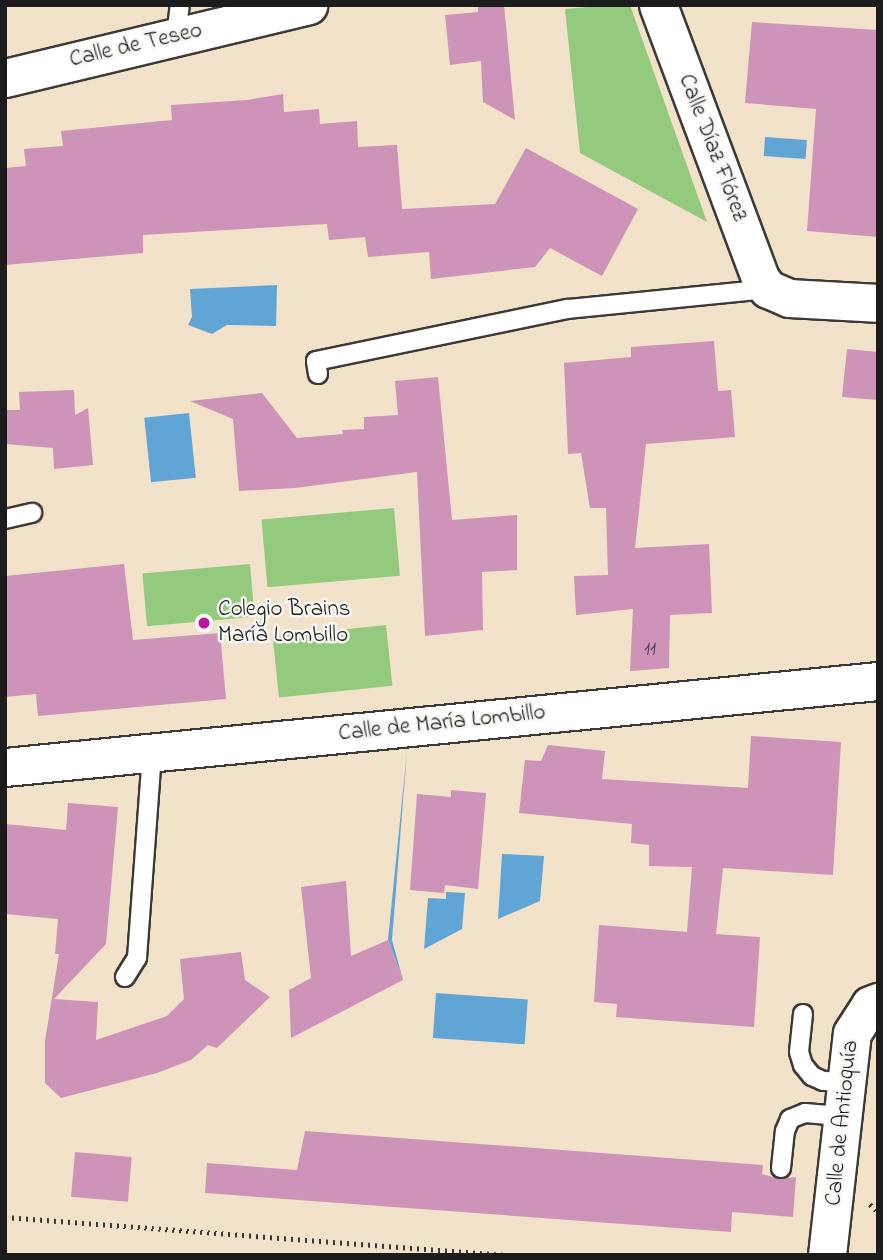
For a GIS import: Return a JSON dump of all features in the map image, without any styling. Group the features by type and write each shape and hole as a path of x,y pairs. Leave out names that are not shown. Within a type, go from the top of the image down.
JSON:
{"street":[{"name":"Calle de Teseo","path":"5,78 178,21 308,5"},
{"name":"Calle Díaz Flórez","path":"658,5 760,278 768,289"},
{"path":"768,289 789,298 878,303"},
{"name":"Calle de María Lombillo","path":"5,767 878,681"},
{"name":"Calle de Antioquía","path":"829,1239 852,1032 870,1005 878,1002"},
{"path":"829,1239 849,1255"}],"lane":[{"path":"318,374 316,361 568,309 768,289"},
{"path":"5,519 32,513"},
{"path":"125,977 137,958 152,752"},
{"path":"803,1014 799,1052 803,1065 812,1076 823,1081 845,1099"},
{"path":"781,1168 785,1131 790,1119 845,1099"}],"path":[{"path":"5,1217 505,1255"}],"green space":[{"path":"630,5 707,222 580,153 565,9"},
{"path":"394,508 400,576 267,587 262,520"},
{"path":"250,564 255,617 147,626 142,573"},
{"path":"386,625 392,686 279,698 273,637"}],"water":[{"path":"765,137 807,140 806,159 764,156"},
{"path":"277,285 276,326 227,325 212,334 188,325 192,317 190,289"},
{"path":"189,413 196,478 151,482 144,418"},
{"path":"407,751 392,940 403,980 388,940"},
{"path":"502,854 544,856 540,901 498,919"},
{"path":"446,892 465,893 462,929 424,949 428,898 446,899"},
{"path":"436,993 528,999 525,1044 433,1038"}],"building":[{"path":"478,5 504,5 515,120 483,102 481,61 450,65 445,15 478,12"},
{"path":"752,22 878,30 878,237 807,231 816,109 745,103"},
{"path":"283,94 284,112 319,109 320,124 357,121 358,147 397,145 402,209 495,204 526,148 638,209 602,276 550,248 535,267 431,279 429,252 368,257 365,237 329,240 327,224 143,235 143,253 5,265 5,168 26,166 24,149 63,146 61,131 172,120 171,105 247,100"},
{"path":"714,341 718,391 731,390 735,437 646,444 635,548 709,544 712,613 670,615 669,668 630,671 633,609 576,615 574,576 608,575 606,508 590,508 581,453 568,454 564,363 631,357 631,347"},
{"path":"847,349 878,352 878,400 842,397"},
{"path":"438,377 452,520 517,515 517,570 482,572 483,630 425,636 417,472 295,488 239,491 233,419 190,401 262,393 297,438 343,434 342,430 364,429 364,417 398,415 395,381"},
{"path":"74,390 75,415 88,408 93,465 54,469 53,448 5,444 5,410 20,410 19,392"},
{"path":"124,564 133,640 220,633 226,699 38,716 36,694 5,697 5,576"},
{"path":"751,736 841,742 833,875 723,868 716,934 760,937 754,1027 616,1017 617,1004 594,1002 599,925 687,932 692,867 649,866 649,845 631,843 632,824 519,813 525,760 541,761 548,745 605,751 602,779 748,788"},
{"path":"451,790 486,793 478,889 445,885 444,893 410,890 417,794 451,797"},
{"path":"68,803 118,807 106,944 54,999 98,1002 96,1040 167,1016 184,999 180,959 241,952 245,980 270,997 217,1048 208,1045 191,1060 157,1073 61,1098 45,1083 45,1041 59,954 55,954 58,919 5,914 5,824 66,830"},
{"path":"346,881 351,956 388,940 403,980 291,1038 289,990 311,978 301,887"},
{"path":"305,1131 763,1165 762,1174 780,1179 796,1177 793,1217 732,1212 731,1232 205,1193 207,1163 297,1170"},
{"path":"75,1152 132,1157 128,1202 71,1197"}],"place":[{"name":"Colegio Brains María Lombillo","path":"204,623"}]}
